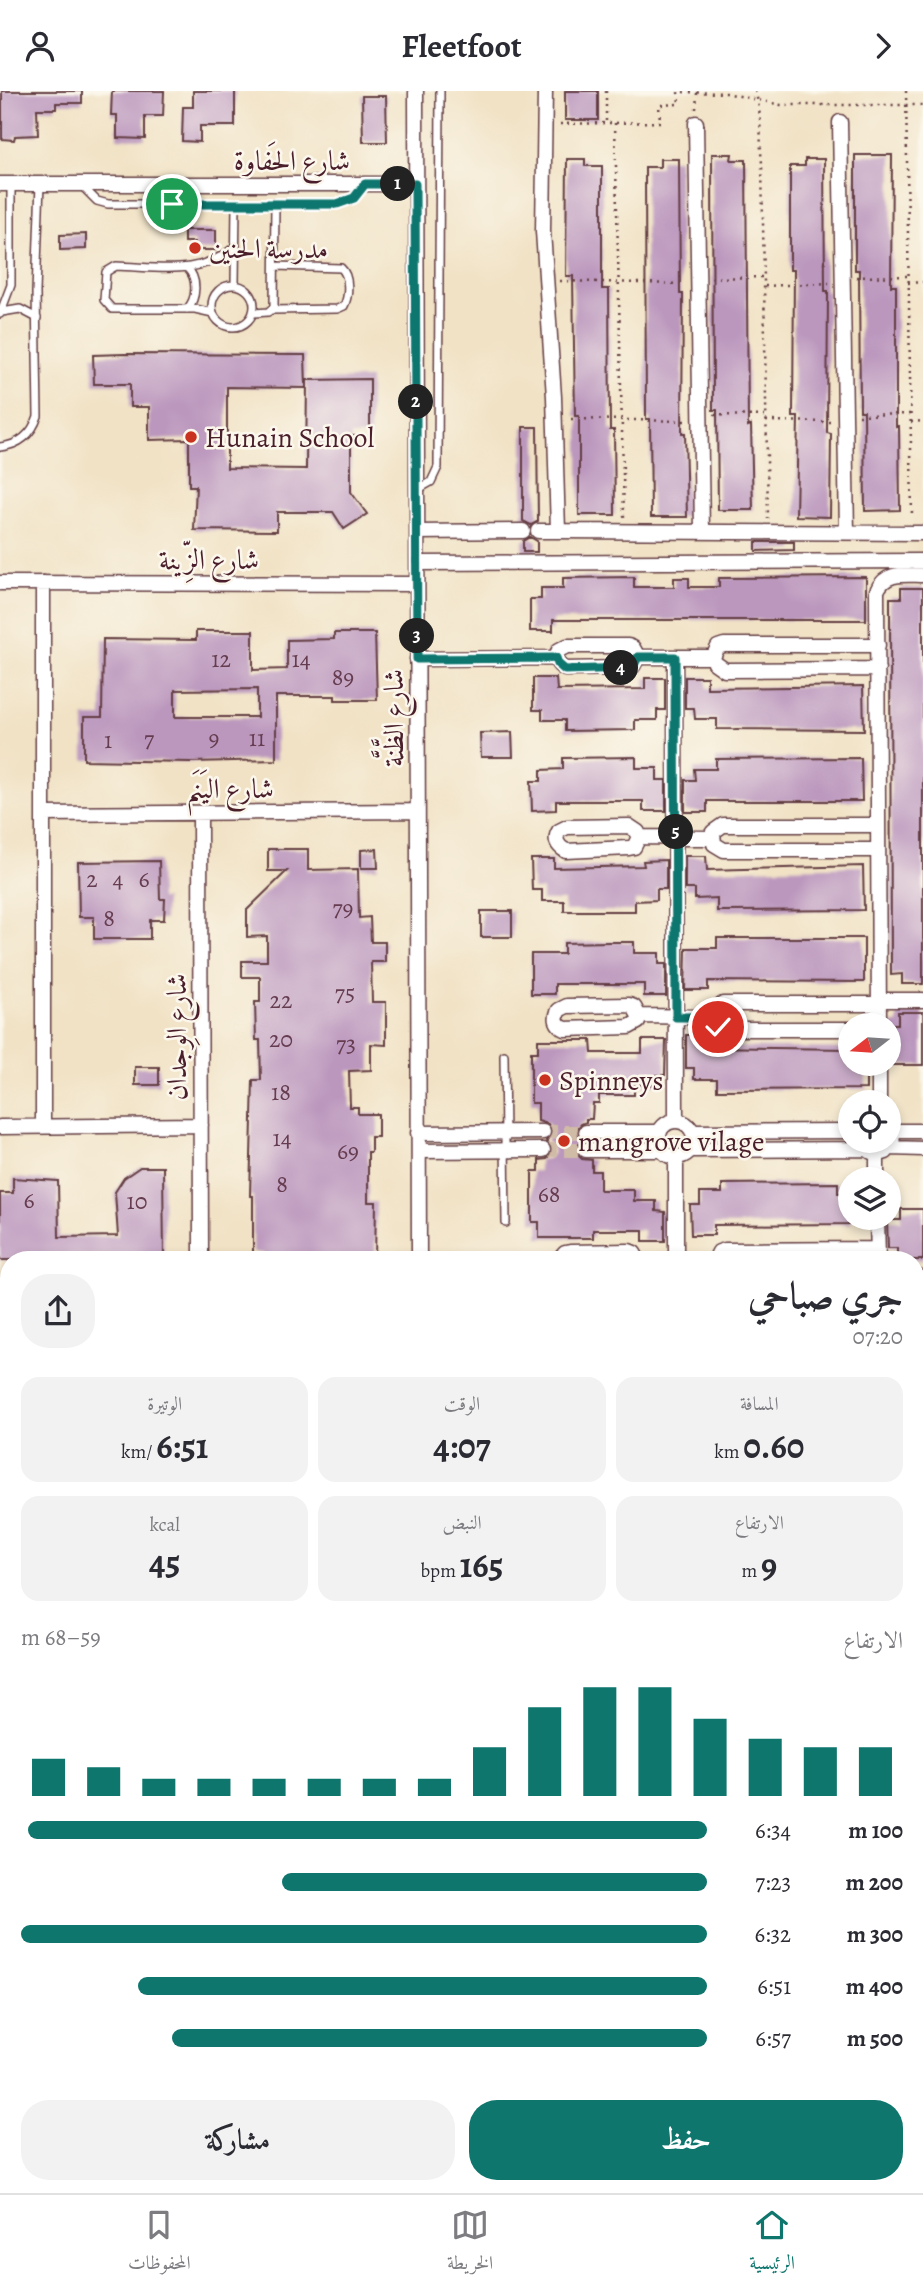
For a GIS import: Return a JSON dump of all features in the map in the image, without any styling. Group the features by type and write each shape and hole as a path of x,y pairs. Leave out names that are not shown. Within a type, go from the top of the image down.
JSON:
{"street":[{"name":"شارع الظَّنَّة","path":"416,91 419,1251"},
{"path":"545,91 542,231 558,531"},
{"path":"840,122 847,533"},
{"path":"696,123 702,533"},
{"name":"شارع الحَفاوة","path":"6,184 415,184"},
{"path":"417,532 918,533"},
{"path":"418,563 923,561"},
{"path":"879,1013 877,591 880,584 895,575 923,575"},
{"name":"شارع الزِّينة","path":"0,583 417,584"},
{"path":"43,583 43,1126"},
{"path":"713,657 718,647 724,645 878,645"},
{"path":"567,646 628,646 633,647 638,657 633,667 628,668 565,670 556,658 559,650 567,646"},
{"path":"638,657 713,657"},
{"path":"675,657 676,1121"},
{"path":"713,657 719,668 725,670 878,669"},
{"path":"417,659 556,658"},
{"name":"شارع اليَنَم","path":"43,814 417,811"},
{"name":"شارع الوِجدان","path":"200,813 201,1251"},
{"path":"878,825 723,825 713,832 712,838 714,844 724,850 878,850"},
{"path":"629,826 638,832 639,837 634,847 629,848 566,851 556,840 559,831 567,827 629,826"},
{"path":"639,837 712,838"},
{"path":"838,1029 724,1029 718,1027 712,1017 713,1011 723,1004 923,1000"},
{"path":"629,1005 638,1011 639,1016 638,1022 629,1027 565,1030 556,1019 559,1010 567,1006 629,1005"},
{"path":"639,1016 712,1017"},
{"path":"676,1121 688,1126 692,1132 693,1144 687,1154 676,1157 668,1155 659,1144 660,1132 666,1124 676,1121"},
{"path":"0,1127 201,1125"},
{"path":"901,1130 923,1131"},
{"path":"692,1132 838,1131"},
{"path":"418,1133 543,1132"},
{"path":"586,1132 660,1132"},
{"path":"691,1150 838,1148"},
{"path":"901,1149 923,1149"},
{"path":"419,1151 543,1150"},
{"path":"586,1150 662,1150"},
{"path":"676,1157 676,1251"},
{"path":"877,1230 878,1251"},
{"path":"722,1251 756,1251"}],"lane":[{"path":"416,491 431,482 438,467 440,91"},
{"path":"1,313 11,285 6,184"},
{"path":"0,447 9,446 26,437 32,431 38,416 40,184"},
{"path":"80,184 97,201 104,204 343,203 358,194 365,184"},
{"path":"235,285 236,203"},
{"path":"272,310 275,303 275,203"},
{"path":"213,313 187,309 116,310 108,307 104,300 105,276 112,267 187,268 208,264 236,246"},
{"path":"254,313 272,310 337,309 344,306 347,300 347,276 341,268 275,267"},
{"path":"187,268 193,275 194,288 193,301 187,309"},
{"path":"235,285 253,296 256,308 254,313 242,324 230,326 219,321 213,313 211,303 216,293 235,285"},
{"path":"1,313 20,309 37,318"},
{"path":"503,1055 506,1223"}],"path":[{"path":"606,91 606,123"},
{"path":"755,91 762,126 759,141 762,163 768,533"},
{"path":"906,91 911,422 918,533"},
{"path":"544,124 660,122 659,105 679,104 678,92 726,93 790,105 923,105"},
{"path":"615,123 624,532"},
{"path":"764,286 908,276"},
{"path":"546,280 698,281 764,277"},
{"path":"908,283 923,282"},
{"path":"554,418 845,419 911,414"},
{"path":"911,422 923,421"}],"building":[{"path":"2,91 82,91 82,103 56,103 56,109 37,109 38,135 15,136 14,140 2,139"},
{"path":"112,91 164,91 163,116 145,116 145,139 117,138 117,115 111,115"},
{"path":"193,91 235,91 235,126 200,126 200,142 182,141 183,107 193,107"},
{"path":"565,91 598,91 598,120 565,120"},
{"path":"362,96 386,96 387,142 363,142"},
{"path":"712,154 732,154 731,160 746,160 748,426 751,425 753,510 718,510 717,410 713,410"},
{"path":"855,155 892,155 891,286 896,286 896,427 899,426 900,510 865,511 864,411 860,411 859,270 855,270"},
{"path":"567,159 585,159 585,166 602,166 602,289 609,289 610,430 614,430 615,515 579,515 579,416 575,416 573,276 566,276"},
{"path":"660,159 679,159 680,294 683,294 682,433 685,433 687,517 651,517 650,419 646,419 645,167 660,167"},
{"path":"805,159 824,159 825,291 828,291 827,433 831,434 830,517 796,516 798,417 793,417 794,270 790,270 790,166 805,166"},
{"path":"184,230 216,230 216,250 195,250 195,242 184,242"},
{"path":"86,234 86,249 60,250 60,235"},
{"path":"93,355 305,355 306,388 227,387 227,468 306,469 307,380 370,379 370,436 351,436 351,492 367,514 344,529 333,512 277,512 277,531 194,530 196,486 189,486 189,439 149,440 149,407 130,407 130,384 94,384"},
{"path":"523,427 537,427 538,521 531,525 523,521"},
{"path":"530,537 537,541 537,552 523,552 523,541"},
{"path":"756,542 794,542 794,550 756,551"},
{"path":"634,577 634,587 674,587 674,578 689,578 689,587 719,587 719,578 866,577 866,620 553,620 553,631 530,631 530,599 541,599 541,588 563,588 563,578"},
{"path":"901,588 923,588 923,984 902,984 902,974 891,975 890,598 901,598"},
{"path":"196,631 253,631 253,670 287,669 287,640 334,639 334,633 375,633 377,700 335,700 335,696 276,696 276,760 84,760 84,717 102,717 103,639 196,640","holes":["257,689 257,717 175,717 175,690"]},
{"path":"685,677 707,677 707,688 863,686 864,730 717,729 717,719 695,719 694,708 685,708"},
{"path":"533,678 556,678 557,690 645,689 645,678 665,678 665,710 657,710 657,720 635,720 635,730 565,731 565,720 542,720 542,710 533,710"},
{"path":"512,732 513,757 481,757 480,733"},
{"path":"636,757 636,768 657,768 657,780 666,780 666,811 643,811 643,801 556,801 556,810 532,811 531,781 541,781 541,770 563,769 563,758"},
{"path":"861,758 862,801 707,801 707,812 685,812 685,780 695,780 694,769 716,769 716,759"},
{"path":"268,849 308,849 308,870 358,869 359,918 370,917 371,942 385,942 385,962 371,962 372,1002 386,1002 386,1045 371,1044 371,1070 349,1071 350,1107 358,1107 358,1114 378,1114 378,1137 371,1137 371,1152 368,1152 368,1202 376,1202 375,1251 253,1251 253,1196 250,1196 253,1080 261,1080 255,1002 260,1002 260,977 242,977 242,961 267,961 267,936 247,937 247,910 287,871 268,871"},
{"path":"377,849 378,868 361,868 361,850"},
{"path":"685,856 706,856 707,870 863,866 864,910 717,911 717,898 695,899 695,889 685,889"},
{"path":"531,859 554,859 554,868 644,866 643,861 666,860 666,889 657,889 657,900 635,901 635,911 564,911 564,901 542,901 542,890 532,890"},
{"path":"159,861 160,899 165,899 164,920 150,920 150,939 94,939 94,917 79,917 78,862"},
{"path":"481,911 512,911 512,937 481,937"},
{"path":"717,938 864,938 864,982 708,981 708,990 685,990 686,948 717,948"},
{"path":"634,942 634,953 659,953 659,964 666,964 666,996 644,996 644,984 555,984 555,994 531,994 531,954 564,954 564,943"},
{"path":"923,1012 923,1065 901,1065 901,1013 898,1013"},
{"path":"686,1035 707,1035 707,1047 838,1049 838,1076 866,1076 866,1089 717,1090 717,1079 694,1079 694,1068 686,1068"},
{"name":"mangrove vilage","path":"538,1040 591,1040 592,1053 642,1053 642,1040 666,1040 665,1075 656,1075 656,1085 634,1085 634,1095 599,1095 599,1103 593,1103 592,1119 586,1119 576,1131 583,1141 577,1146 577,1154 582,1159 592,1160 592,1171 600,1171 600,1190 634,1190 634,1201 656,1201 656,1211 665,1212 665,1241 643,1241 643,1230 593,1230 593,1238 539,1238 539,1222 532,1222 532,1171 539,1171 539,1160 547,1159 552,1154 552,1146 546,1141 553,1133 548,1124 538,1121 538,1103 531,1103 531,1052 538,1052"},
{"path":"135,1067 159,1067 159,1085 135,1085"},
{"path":"140,1167 163,1167 164,1251 0,1251 0,1193 13,1193 13,1178 58,1181 59,1237 118,1236 115,1192 124,1178"},
{"path":"838,1183 838,1224 714,1225 714,1235 691,1235 690,1205 700,1205 700,1193 722,1193 722,1184"},
{"path":"901,1209 923,1209 923,1251 897,1251 897,1248 888,1248 887,1230 901,1230"}],"tunnel":[{"path":"543,1132 586,1132"},
{"path":"543,1150 586,1150"}],"place":[{"name":"مدرسة الحنين","path":"195,248"},
{"name":"Hunain School","path":"191,437"},
{"name":"Spinneys","path":"545,1080"},
{"name":"mangrove vilage","path":"564,1141"}],"route":[{"path":"172,204 337,204 354,198 365,184 415,184 417,659 556,658 565,670 628,668 633,667 638,657 675,657 676,1017 712,1017 713,1023 718,1027"}]}
